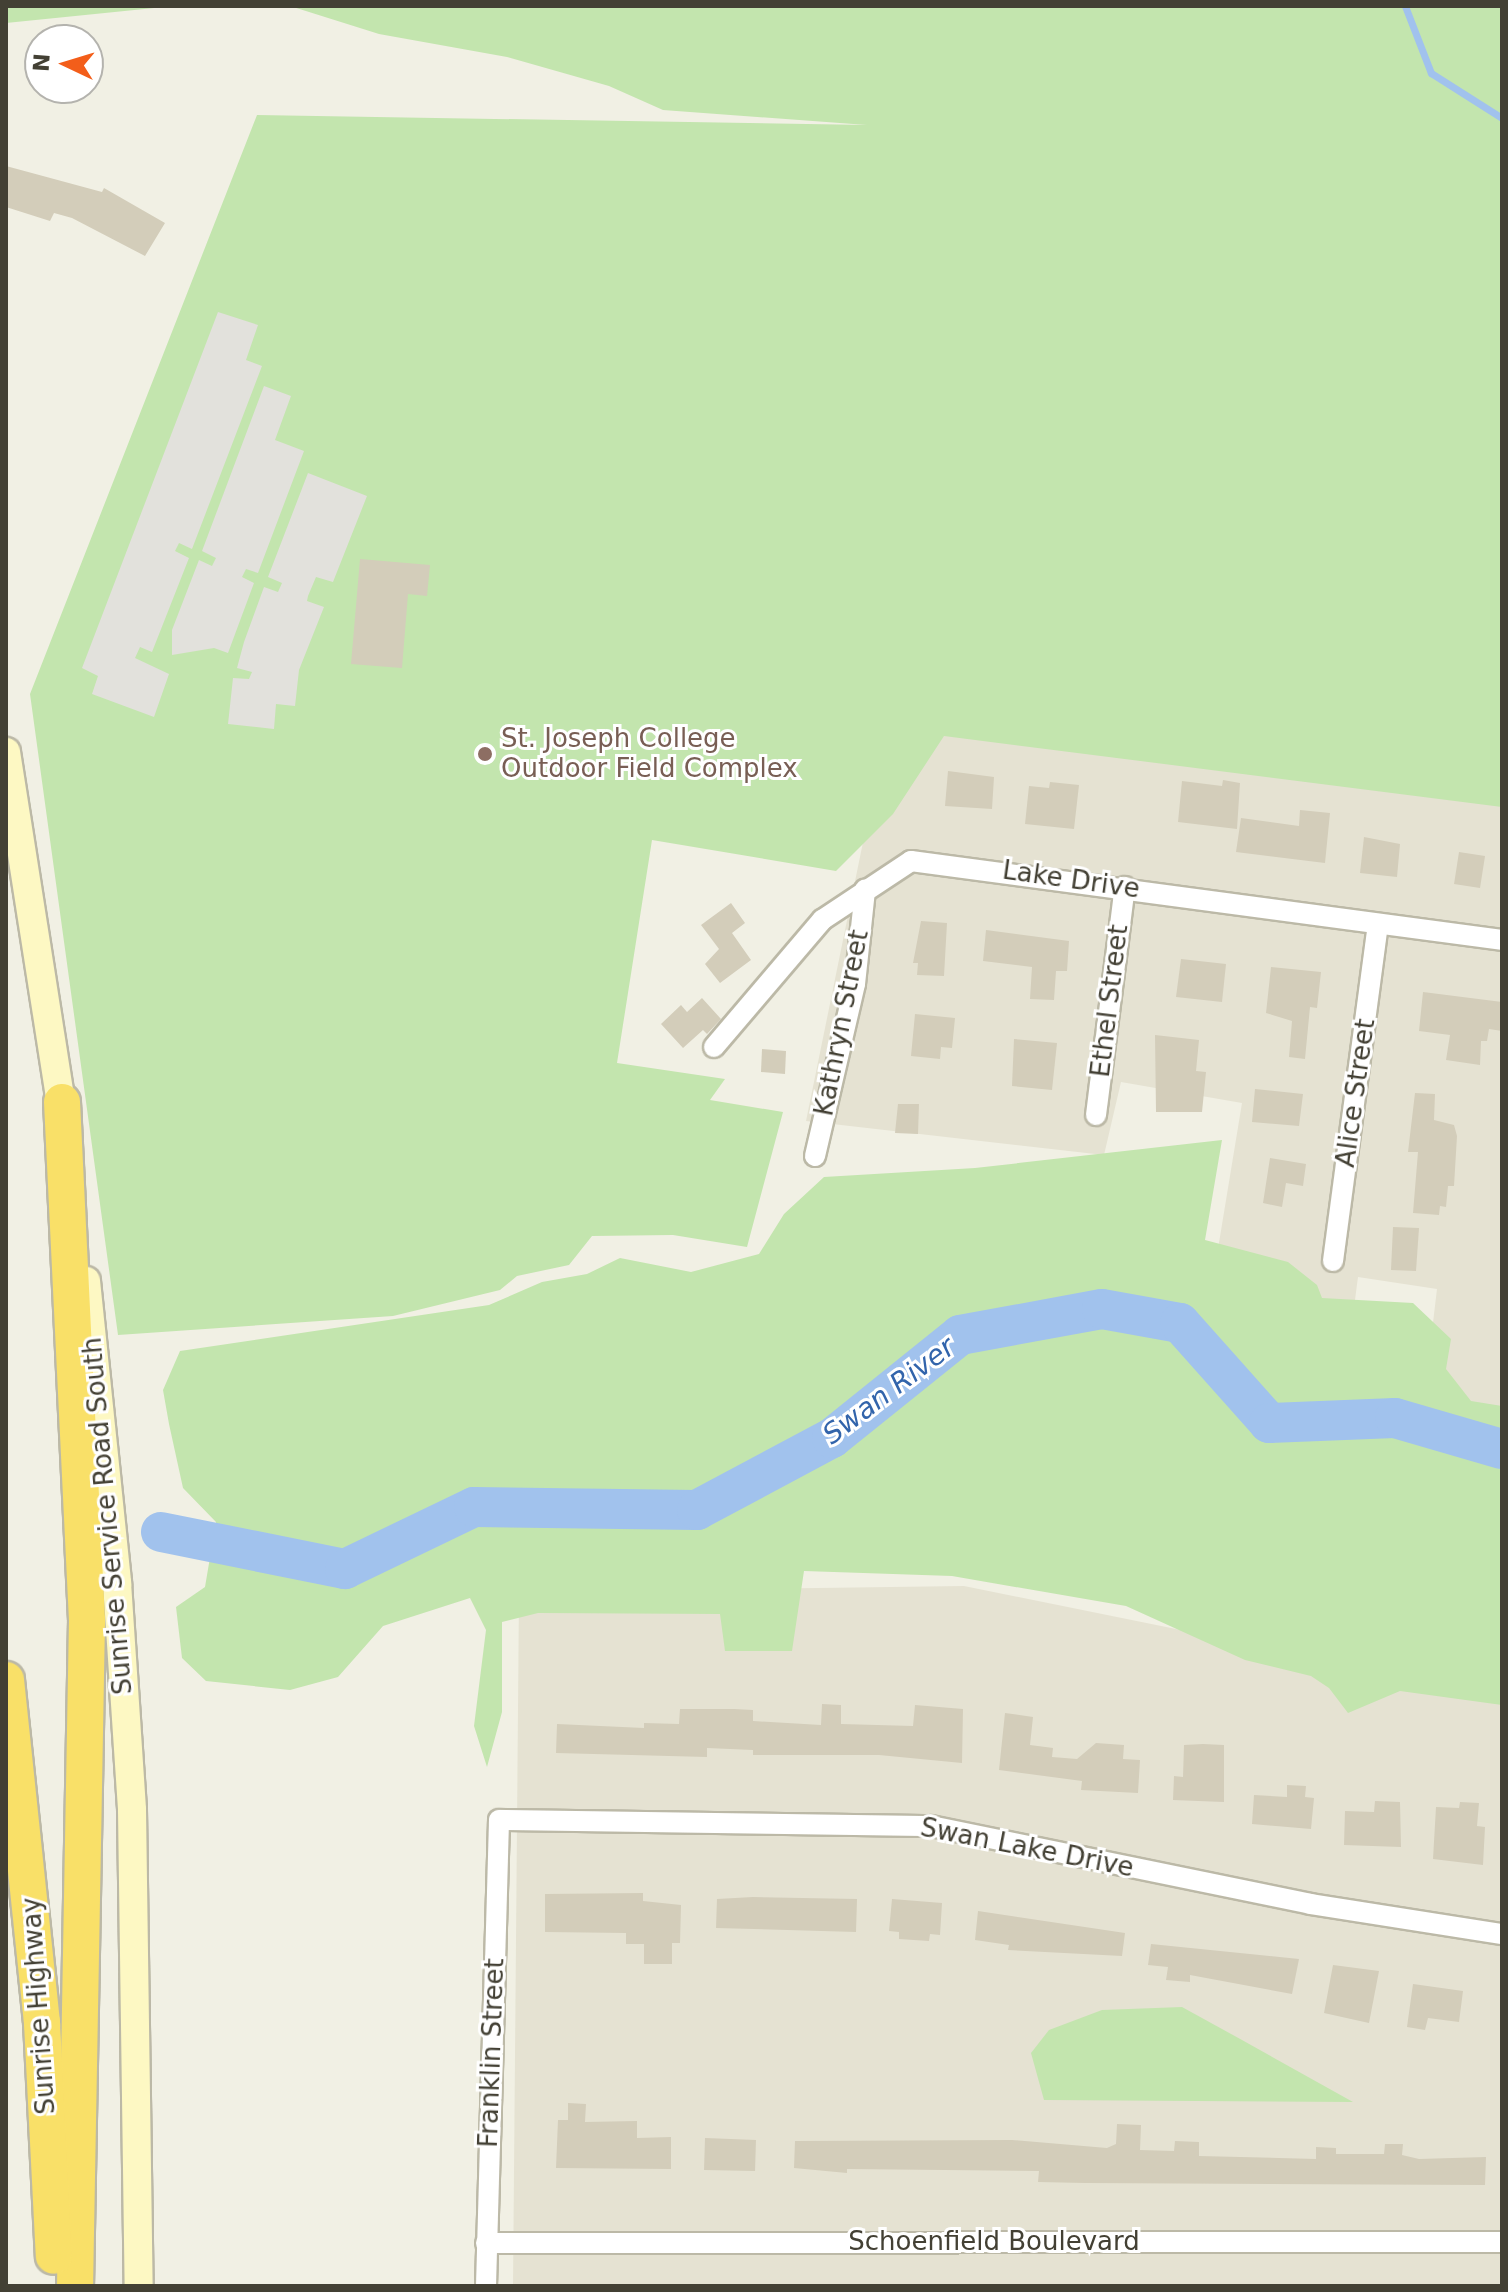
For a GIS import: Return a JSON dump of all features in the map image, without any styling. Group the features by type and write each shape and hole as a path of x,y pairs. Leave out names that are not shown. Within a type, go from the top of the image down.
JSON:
{"highway":[{"path":"62,1102 87,1620 75,2286"},
{"name":"Sunrise Highway","path":"6,1680 42,2023 56,2286"}],"main road":[{"name":"Sunrise Service Road South","path":"6,752 62,1102 93,1339 122,1662 135,1890 139,2286"}],"street":[{"name":"Lake Drive","path":"714,1047 822,920 911,861 1125,887 1378,925 1502,940"},
{"name":"Ethel Street","path":"1096,1115 1125,887"},
{"name":"Kathryn Street","path":"815,1156 855,984 865,890"},
{"name":"Alice Street","path":"1333,1261 1378,925"},
{"name":"Swan Lake Drive","path":"499,1820 931,1826 1310,1904 1502,1934"},
{"name":"Franklin Street","path":"486,2286 499,1820"},
{"name":"Schoenfield Boulevard","path":"486,2243 1502,2242"}],"shaded area":[{"path":"218,312 258,325 246,360 262,366 192,549 179,543 175,551 189,558 152,652 140,647 135,658 169,674 154,717 92,694 98,676 82,668"},
{"path":"264,386 291,396 275,440 304,451 258,573 246,569 242,577 254,583 228,653 214,648 172,655 172,630 199,560 212,566 216,558 202,551"},
{"path":"308,473 367,496 333,582 316,577 308,596 307,601 324,607 299,670 295,706 276,704 274,729 228,724 233,678 249,679 252,672 237,668 244,642 264,587 278,592 282,583 268,577"},
{"path":"889,715 1502,793 1502,1477 1424,1398 1437,1289 1358,1277 1334,1460 1188,1431 1242,1103 1121,1082 1104,1155 806,1121"},
{"path":"964,1586 1502,1695 1502,2286 513,2286 519,1592"}],"green space":[{"path":"6,6 174,6 6,23"},
{"name":"St. Joseph College Outdoor Field Complex","path":"290,6 1502,6 1502,807 944,736 893,814 836,871 652,840 617,1063 725,1079 710,1100 783,1112 747,1247 673,1235 592,1236 569,1265 517,1276 500,1290 393,1316 118,1335 30,694 257,115 867,125 663,110 609,86 507,57 379,34"},
{"path":"1222,1140 1205,1240 1288,1262 1317,1285 1322,1298 1413,1303 1451,1339 1446,1369 1471,1401 1502,1406 1502,1705 1400,1691 1348,1713 1329,1688 1311,1676 1245,1660 1126,1606 952,1576 804,1571 792,1651 725,1651 720,1614 538,1613 502,1622 502,1712 487,1767 474,1726 486,1630 470,1598 383,1626 338,1677 290,1690 206,1681 182,1658 176,1607 205,1587 216,1522 183,1488 169,1424 163,1390 180,1351 489,1305 542,1282 587,1274 620,1258 691,1272 759,1254 784,1214 824,1177 975,1168"},
{"path":"1182,2007 1353,2102 1044,2100 1031,2053 1049,2030 1102,2010"}],"building":[{"path":"6,166 102,192 104,188 165,223 145,256 72,218 54,213 50,221 6,207"},
{"path":"360,559 430,565 427,596 408,594 402,668 351,664"},
{"path":"948,771 994,777 992,809 945,806"},
{"path":"1223,780 1240,783 1237,829 1178,822 1182,781 1222,786"},
{"path":"1050,782 1079,785 1074,829 1025,824 1029,786 1049,788"},
{"path":"1300,810 1330,813 1325,863 1236,852 1241,818 1299,826"},
{"path":"1364,837 1400,844 1397,877 1360,873"},
{"path":"1459,852 1485,856 1480,888 1454,884"},
{"path":"731,903 745,923 732,933 751,960 720,983 705,964 719,949 701,925"},
{"path":"921,921 947,923 944,976 917,975 918,963 913,963"},
{"path":"986,930 1069,941 1067,971 1056,971 1054,1000 1030,999 1032,967 983,961"},
{"path":"1181,959 1226,964 1222,1002 1176,997"},
{"path":"1271,967 1321,972 1317,1008 1310,1007 1305,1059 1289,1057 1292,1021 1266,1013"},
{"path":"1423,992 1502,1002 1502,1031 1489,1029 1487,1041 1481,1041 1480,1065 1446,1060 1450,1035 1419,1031"},
{"path":"702,998 721,1019 707,1034 703,1030 683,1048 661,1024 681,1005 687,1012"},
{"path":"915,1014 955,1018 952,1048 941,1047 940,1059 911,1056"},
{"path":"1155,1035 1199,1040 1196,1071 1206,1072 1202,1112 1156,1112"},
{"path":"1014,1039 1057,1043 1052,1090 1012,1086"},
{"path":"762,1049 786,1051 785,1074 761,1072"},
{"path":"1255,1089 1303,1094 1299,1126 1252,1122"},
{"path":"1415,1093 1435,1094 1434,1120 1454,1125 1457,1136 1454,1186 1448,1186 1446,1207 1440,1206 1439,1215 1413,1213 1418,1152 1408,1152"},
{"path":"898,1104 919,1104 918,1134 895,1133"},
{"path":"1270,1158 1306,1164 1303,1186 1286,1183 1282,1207 1263,1203"},
{"path":"1393,1227 1419,1228 1416,1271 1391,1270"},
{"path":"822,1704 841,1705 841,1724 913,1726 915,1705 963,1709 962,1763 879,1755 753,1755 753,1750 707,1748 707,1757 556,1753 557,1724 644,1728 644,1723 679,1724 680,1709 734,1709 753,1710 753,1721 821,1725"},
{"path":"1005,1713 1033,1717 1030,1745 1053,1748 1052,1757 1077,1759 1096,1743 1124,1745 1123,1759 1140,1760 1138,1793 1081,1790 1082,1781 999,1770"},
{"path":"1184,1745 1224,1745 1224,1802 1173,1800 1174,1776 1183,1777"},
{"path":"1287,1785 1306,1786 1305,1797 1314,1798 1311,1829 1252,1824 1254,1795 1287,1797"},
{"path":"1375,1801 1400,1802 1401,1847 1344,1845 1345,1811 1374,1812"},
{"path":"1460,1802 1479,1803 1477,1826 1485,1827 1483,1865 1433,1859 1436,1807 1459,1808"},
{"path":"643,1893 643,1901 681,1905 680,1943 672,1943 672,1964 644,1964 644,1944 626,1944 626,1933 545,1932 545,1894"},
{"path":"717,1899 857,1899 856,1932 716,1928"},
{"path":"892,1899 942,1903 940,1935 930,1934 929,1941 899,1939 899,1932 889,1931"},
{"path":"978,1911 1125,1933 1122,1956 1008,1950 1009,1945 975,1940"},
{"path":"1151,1944 1299,1959 1292,1994 1190,1975 1190,1982 1166,1980 1168,1967 1148,1965"},
{"path":"1333,1965 1379,1971 1369,2023 1324,2013"},
{"path":"1413,1984 1463,1991 1459,2022 1428,2018 1425,2030 1407,2027"},
{"path":"568,2103 586,2104 585,2122 637,2121 637,2138 671,2137 671,2169 556,2168 558,2120 568,2120"},
{"path":"1117,2124 1141,2125 1140,2150 1174,2151 1175,2141 1199,2142 1199,2156 1316,2159 1316,2147 1336,2148 1336,2154 1384,2154 1385,2144 1403,2144 1402,2155 1419,2159 1486,2157 1485,2185 1038,2182 1039,2171 847,2169 847,2173 794,2168 795,2141 1012,2140 1107,2148 1116,2144"},
{"path":"705,2138 756,2140 755,2171 704,2170"}],"waterway":[{"path":"1405,6 1431,73 1502,118"},
{"name":"Swan River","path":"161,1532 345,1569 474,1507 697,1510 832,1438 960,1335 1102,1309 1180,1323 1269,1423 1395,1418 1502,1449"}],"place":[{"name":"St. Joseph College Outdoor Field Complex","path":"485,754"}]}
